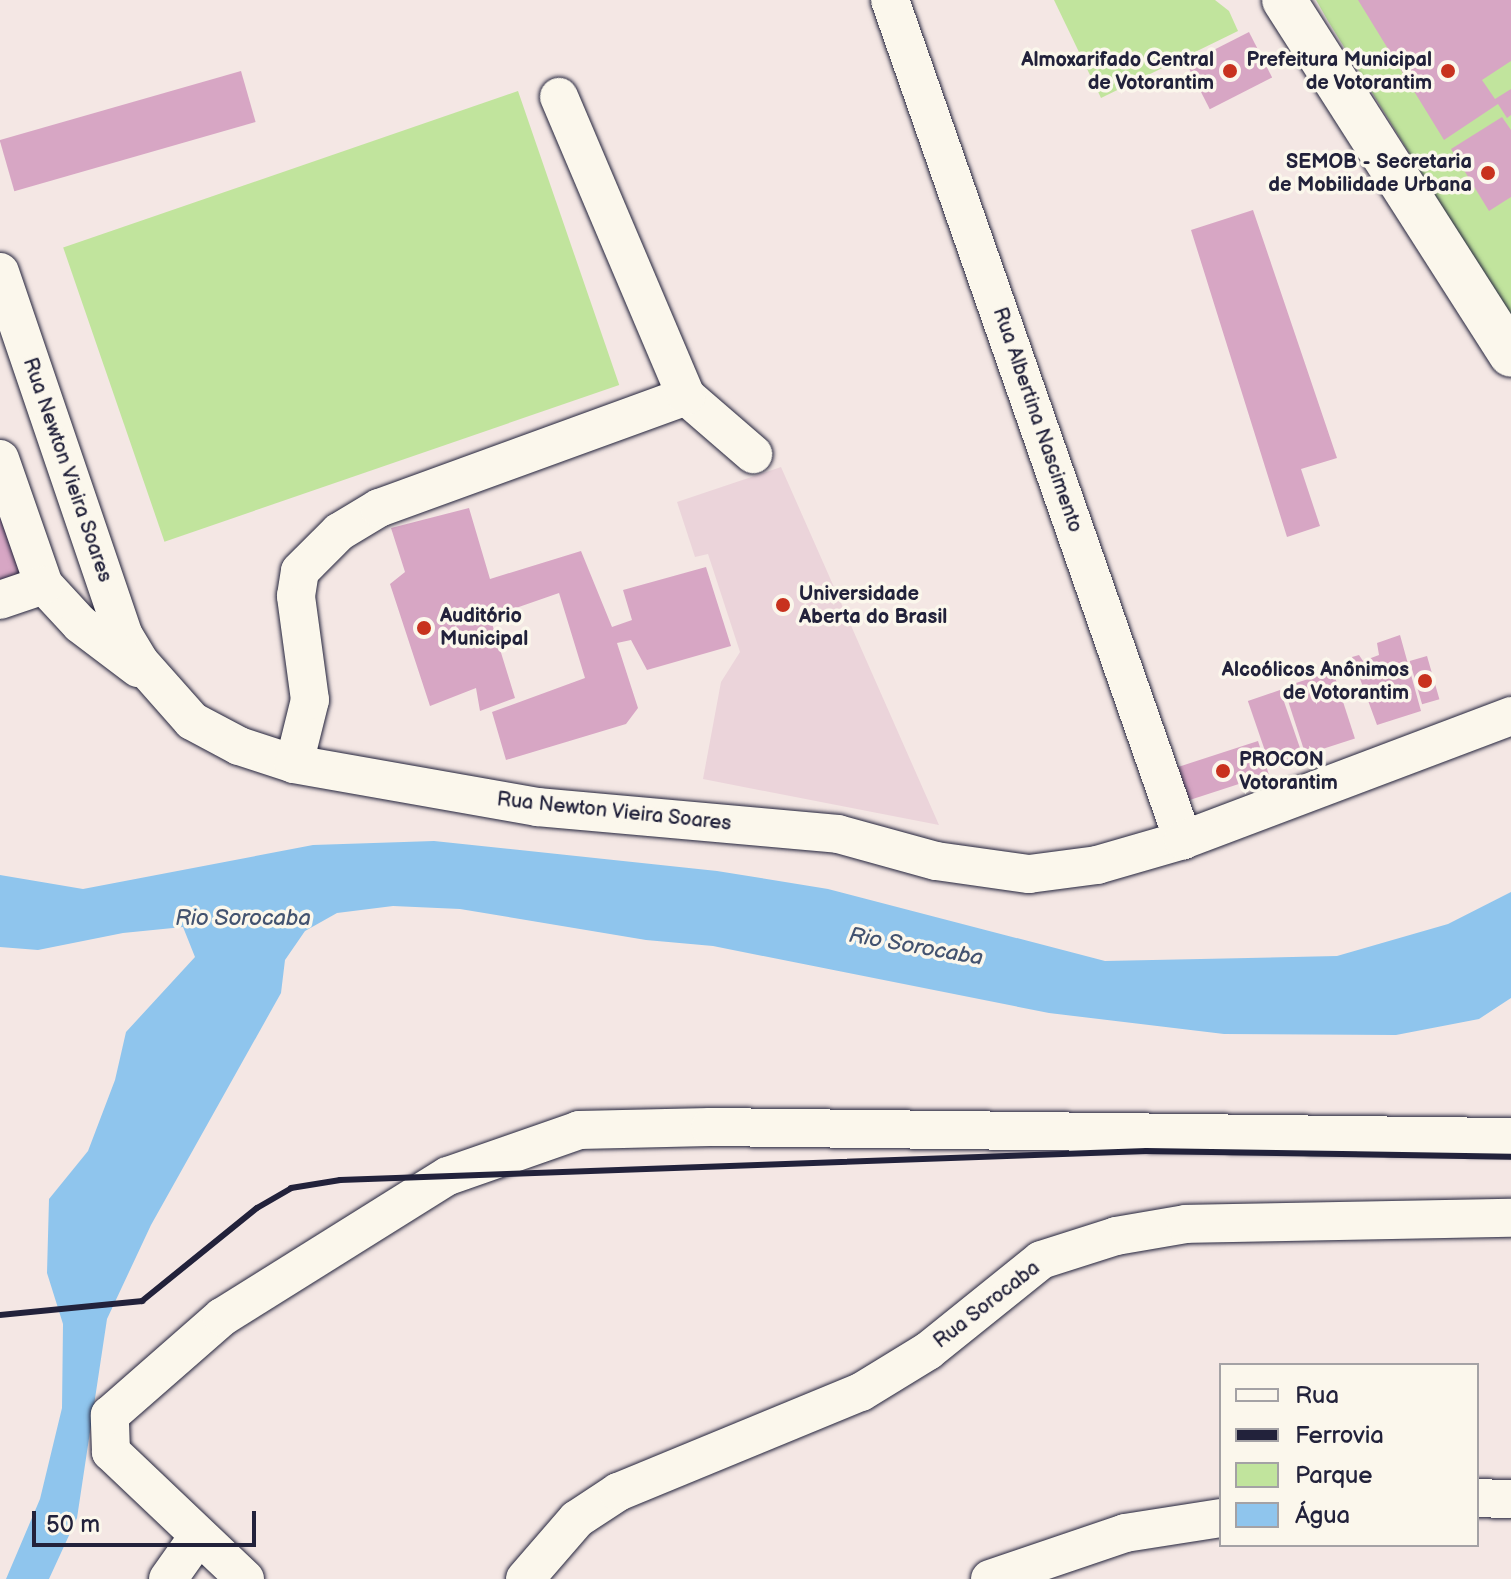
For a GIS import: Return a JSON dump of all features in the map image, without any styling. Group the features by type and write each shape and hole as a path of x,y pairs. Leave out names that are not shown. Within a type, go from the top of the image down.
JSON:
{"main road":[{"path":"1284,0 1511,355"}],"street":[{"name":"Rua Albertina Nascimento","path":"890,0 1183,840"},
{"path":"559,97 686,396 753,454"},
{"name":"Rua Newton Vieira Soares","path":"0,272 123,634 159,685 192,721 239,746 294,764 537,807 838,834 936,861 1029,874 1097,865 1183,840 1511,716"},
{"path":"294,764 310,700 296,596 300,571 339,532 379,508 686,396"},
{"path":"0,459 44,585 80,624 159,685"},
{"path":"3,590 44,585"},
{"path":"243,1578 197,1538 111,1452 110,1415 222,1317 448,1176 579,1130 710,1127 1511,1137"},
{"name":"Rua Sorocaba","path":"525,1579 577,1519 618,1492 861,1392 928,1351 1041,1260 1116,1236 1186,1224 1511,1218"},
{"path":"1479,1498 1511,1499"},
{"path":"990,1579 1125,1533 1219,1518"},
{"path":"168,1579 197,1538"}],"shaded area":[{"name":"Universidade Aberta do Brasil","path":"781,467 939,825 703,779 721,682 740,652 708,554 695,557 677,502"}],"green space":[{"path":"1054,0 1215,0 1229,11 1238,31 1101,98"},
{"path":"1316,0 1511,0 1511,318 1328,21"},
{"path":"518,91 619,385 164,542 63,248"}],"water":[{"name":"Rio Sorocaba","path":"434,841 717,871 828,889 1105,961 1337,956 1448,924 1511,892 1511,998 1479,1019 1396,1035 1224,1034 1049,1013 713,946 646,940 460,909 393,906 337,913 305,931 285,960 281,993 151,1225 107,1319 77,1518 49,1579 6,1579 40,1499 62,1408 63,1324 47,1273 49,1199 88,1151 115,1080 126,1032 195,957 183,927 123,933 38,950 0,947 0,875 83,889 313,845"}],"building":[{"name":"Prefeitura Municipal de Votorantim","path":"1358,0 1511,0 1511,61 1482,80 1495,99 1511,89 1511,115 1507,118 1498,104 1444,140"},
{"name":"Almoxarifado Central de Votorantim","path":"1249,32 1272,77 1210,109 1187,64"},
{"path":"241,71 256,122 14,191 0,140"},
{"name":"SEMOB - Secretaria de Mobilidade Urbana","path":"1502,117 1511,130 1511,197 1489,211 1451,149"},
{"path":"1253,210 1337,458 1301,469 1320,526 1287,537 1191,230"},
{"path":"0,449 40,568 0,583"},
{"path":"469,508 490,579 581,551 612,627 632,620 623,590 706,567 731,646 647,670 631,640 617,643 638,708 626,724 506,760 492,712 585,678 559,593 490,617 515,698 480,711 476,688 430,706 390,584 405,572 391,528"},
{"path":"1400,635 1421,711 1377,725 1352,657 1359,655 1363,661 1379,655 1377,643"},
{"name":"Alcoólicos Anônimos de Votorantim","path":"1427,656 1439,699 1422,704 1410,661"},
{"path":"1333,671 1355,739 1305,755 1284,687"},
{"path":"1280,690 1303,758 1271,769 1248,701"},
{"name":"PROCON Votorantim","path":"1258,741 1269,774 1189,800 1178,767"}],"railway":[{"path":"0,1315 142,1301 257,1208 291,1188 340,1180 1146,1151 1511,1157"}],"place":[{"name":"Almoxarifado Central de Votorantim","path":"1230,71"},
{"name":"Prefeitura Municipal de Votorantim","path":"1448,71"},
{"name":"SEMOB - Secretaria de Mobilidade Urbana","path":"1488,173"},
{"name":"Universidade Aberta do Brasil","path":"783,605"},
{"name":"Auditório Municipal","path":"424,628"},
{"name":"Alcoólicos Anônimos de Votorantim","path":"1425,681"},
{"name":"PROCON Votorantim","path":"1223,771"}]}
